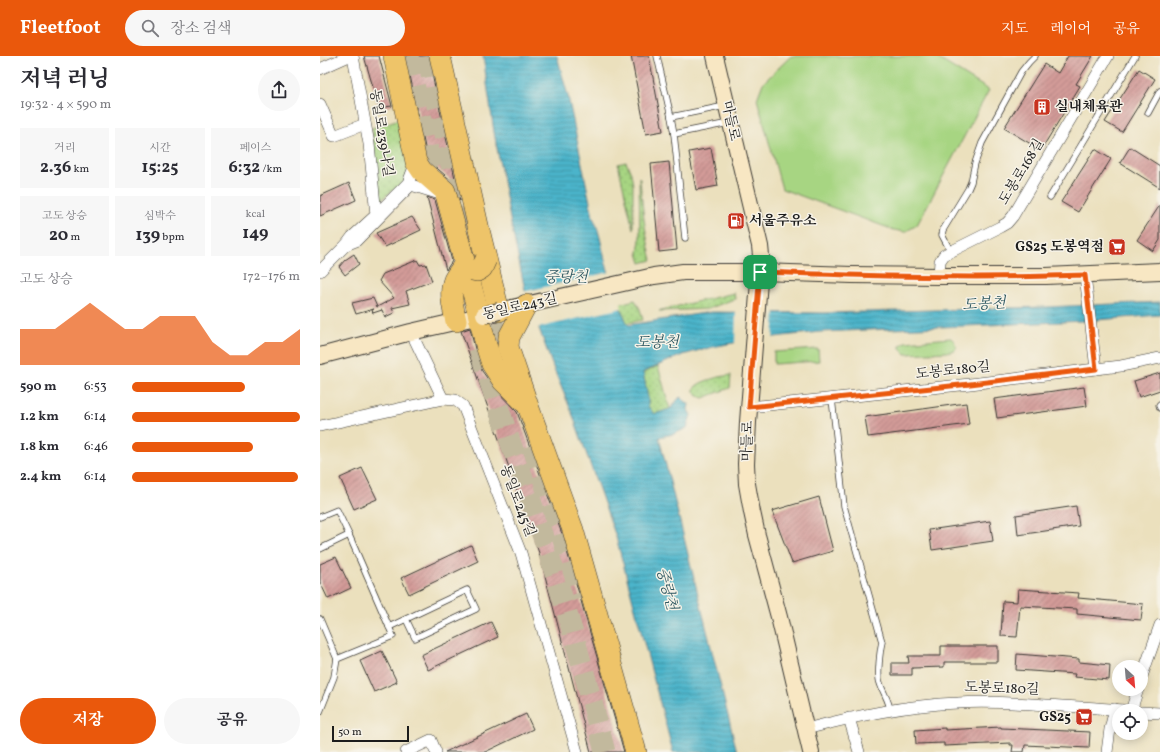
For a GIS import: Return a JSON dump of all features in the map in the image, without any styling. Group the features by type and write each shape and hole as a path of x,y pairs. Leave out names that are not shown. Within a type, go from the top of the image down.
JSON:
{"highway":[{"path":"394,56 416,162 422,171 445,191 474,264"},
{"path":"440,56 448,90 474,264 487,314 486,345 492,364 502,380 526,404"},
{"path":"456,321 453,309 452,289 454,280 474,264"},
{"path":"526,305 509,337 508,347 526,404 573,530 636,752"}],"main road":[{"name":"마들로","path":"715,56 760,246 761,256 746,464 749,499 811,752"},
{"name":"동일로243길","path":"320,356 456,321 654,276 683,272 1046,276 1085,283 1160,271"}],"street":[{"name":"동일로239나길","path":"353,56 369,144 376,216"},
{"name":"도봉로168길","path":"939,276 941,259 944,255 1000,227 1007,223 1013,216 1108,56"},
{"path":"320,69 344,57"},
{"path":"320,104 334,136 365,124"},
{"path":"320,271 408,183 416,162"},
{"path":"346,245 356,241 411,185 446,196"},
{"path":"1085,283 1096,364"},
{"path":"410,332 443,399"},
{"name":"도봉로180길","path":"749,407 962,385 1096,364 1137,363 1160,358"},
{"name":"동일로245길","path":"320,426 443,399 455,400 463,406 521,553 577,752"},
{"path":"1148,660 1160,625"},
{"name":"도봉로180길","path":"806,729 849,718 890,710 942,704 987,702 1112,709"},
{"path":"1148,712 1160,713"},
{"path":"849,718 859,752"},
{"path":"1107,752 1112,721"},
{"path":"406,752 431,740 436,752"}],"lane":[{"path":"657,56 674,134 685,238"},
{"path":"951,252 942,235 943,230 968,189 982,143 1021,72 1035,56"},
{"path":"1050,197 1135,56"},
{"path":"1148,112 1160,91"},
{"path":"671,117 727,105"},
{"path":"674,134 731,123"},
{"path":"832,399 844,506 882,642 880,652 879,683 889,703 890,710"},
{"path":"1160,404 1160,408"},
{"path":"320,517 337,510 393,636 337,659"},
{"path":"320,549 349,535"},
{"path":"389,627 467,590 476,609 415,638 406,619"},
{"path":"320,712 334,677 337,659 321,623"}],"green space":[{"path":"791,56 934,56 989,90 917,225 905,232 894,230 782,189 757,99 763,83"},
{"path":"402,118 411,162 404,182 378,202 372,128"},
{"path":"626,162 631,173 633,185 633,229 618,164"},
{"path":"639,177 646,230 652,260 641,263 638,253 640,239"},
{"path":"734,293 735,299 708,309 659,311 661,310"},
{"path":"635,300 640,309 643,320 627,323 619,304"},
{"path":"951,338 956,346 954,350 947,352 906,354 900,348 900,346 905,342"},
{"path":"818,349 819,361 774,364 774,352"},
{"path":"658,366 670,409 654,415 648,406 643,373"},
{"path":"731,375 730,388 703,398 694,392 695,387 703,382 718,377"}],"water":[{"name":"중랑천","path":"483,56 557,56 568,96 593,217 598,230 612,284 628,325 711,312 824,313 1045,307 1160,302 1160,315 1084,321 820,332 768,338 700,350 683,355 643,372 648,406 654,414 670,409 680,397 689,404 688,410 691,415 687,428 674,434 659,437 737,752 673,752 616,537 572,413 553,367 525,290 494,132"}],"pier":[{"path":"610,272 622,308 537,328 523,292"},
{"path":"736,310 775,310 773,339 735,345"}],"building":[{"path":"364,56 379,56 392,106 379,108"},
{"path":"406,56 428,56 460,201 457,188 453,182 431,163 427,157"},
{"path":"631,56 649,56 663,131 646,134"},
{"name":"실내체육관","path":"1068,56 1093,56 1076,84 1080,86 1041,150 1004,128 1044,64 1058,73"},
{"path":"1139,69 1155,79 1122,132 1105,122"},
{"path":"1130,147 1160,166 1160,188 1120,163"},
{"path":"711,148 718,186 696,190 689,152"},
{"path":"1095,149 1111,159 1078,212 1061,202"},
{"path":"669,162 677,250 659,252 651,164"},
{"path":"349,183 356,200 320,216 320,196"},
{"path":"427,197 435,200 452,261 446,270"},
{"path":"1160,205 1160,240 1153,251 1137,240"},
{"path":"412,217 421,230 385,247 376,233"},
{"path":"354,254 359,264 345,275 339,267 345,260"},
{"path":"417,260 420,265 426,264 432,281 406,291 410,304 392,308 394,313 385,317 382,310 373,313 372,310 374,309 356,314 352,303 373,298 377,307 394,298 379,281 383,274"},
{"path":"493,322 502,323 497,339"},
{"path":"470,328 482,371 495,389 517,412 562,534 624,752 591,752 539,553 461,331"},
{"path":"1160,373 1160,390 1139,397 1134,381"},
{"path":"1084,387 1087,406 997,418 994,399"},
{"path":"966,403 969,424 868,437 865,417"},
{"path":"362,468 377,499 354,509 340,478"},
{"path":"819,497 833,551 792,563 772,511"},
{"path":"1076,506 1079,526 1018,535 1016,515"},
{"path":"990,521 993,541 932,550 929,530"},
{"path":"471,545 478,561 409,594 401,578"},
{"path":"336,557 351,588 328,599 320,582 320,564"},
{"path":"1018,589 1079,593 1078,598 1143,604 1141,620 1077,614 1077,609 1020,606 1017,637 1001,636 1003,601 1017,602"},
{"path":"491,622 498,637 428,670 421,655"},
{"path":"941,646 998,646 998,662 944,662 944,667 912,668 912,675 892,675 892,663 909,663 908,656 941,656"},
{"path":"382,651 397,682 374,692 360,661"},
{"path":"1017,654 1079,659 1079,662 1110,665 1109,680 1074,677 1075,674 1016,670"},
{"path":"526,714 533,729 485,752 445,752"},
{"path":"1001,727 1090,732 1089,748 1025,745 1024,752 1012,752 1013,745 1010,745 1010,743 944,746 944,743 916,744 915,730"}],"tunnel":[{"path":"408,56 438,194"},
{"path":"428,56 434,93 471,249"},
{"path":"484,294 507,370"},
{"path":"479,348 553,569 577,647 605,752"},
{"path":"532,445 582,598"}],"place":[{"name":"실내체육관","path":"1042,107"},
{"name":"서울주유소","path":"736,221"},
{"name":"GS25 도봉역점","path":"1117,247"},
{"name":"GS25","path":"1084,717"}],"route":[{"path":"760,272 939,276 1085,275 1096,369 749,407 760,272"}],"water label":[{"name":"도봉천","path":"984,305"},
{"name":"도봉천","path":"657,343"}]}
